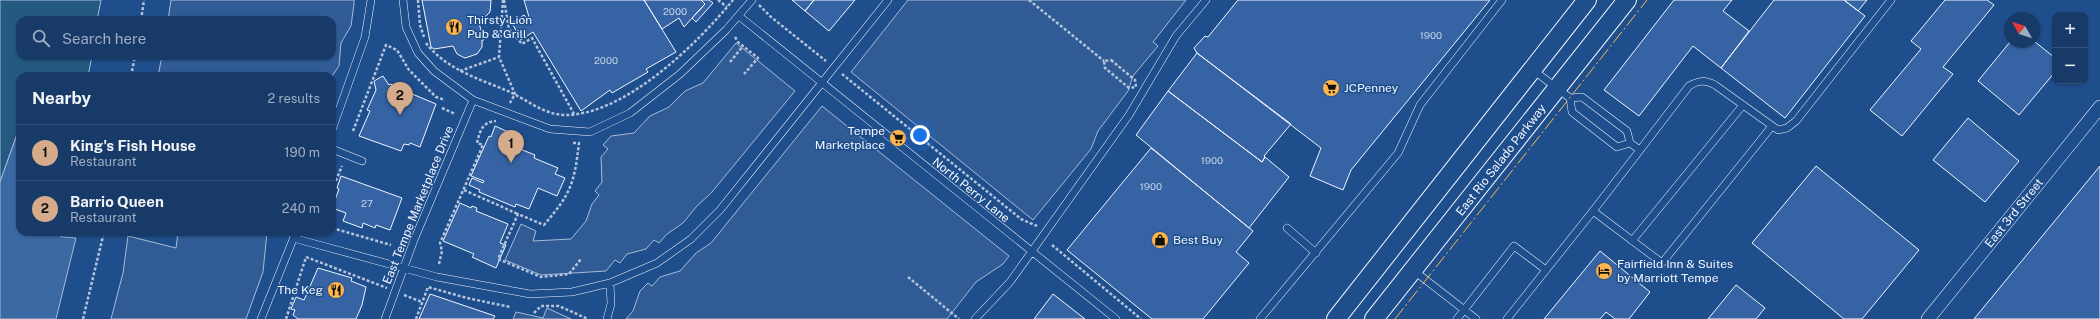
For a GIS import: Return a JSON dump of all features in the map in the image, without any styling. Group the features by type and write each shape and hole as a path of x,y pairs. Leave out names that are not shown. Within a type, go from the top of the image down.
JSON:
{"main road":[{"path":"1336,319 1587,0"},
{"name":"East Rio Salado Parkway","path":"1374,319 1413,270 1563,93 1626,0"}],"street":[{"name":"East 3rd Street","path":"1928,319 2100,107"}],"lane":[{"path":"336,119 365,37 371,0"},
{"path":"403,0 406,27 418,53 434,71 473,100 550,129 590,132 630,113 663,88 710,46 752,0"},
{"path":"297,236 311,242 436,277 530,294 572,292 610,283 657,263 691,239 720,210 888,0"},
{"path":"975,319 1010,282 1129,115 1176,36 1206,0"},
{"path":"1260,319 1398,153 1420,105 1502,0"},
{"path":"1507,319 1690,86 1697,81 1705,80 1715,84 1778,130 1787,128 1796,121 1890,0"},
{"name":"North Perry Lane","path":"739,16 1116,319"},
{"path":"1532,70 1563,93 1582,96 1627,130 1630,143 1640,150"},
{"path":"1563,93 1572,112 1617,147 1630,143"},
{"name":"East Tempe Marketplace Drive","path":"385,319 404,268 473,100"},
{"path":"1632,241 1743,105"},
{"path":"1592,211 1662,263 1772,126"},
{"path":"336,151 362,161"},
{"path":"1287,228 1316,253"},
{"path":"261,319 295,236"},
{"path":"1457,319 1514,246 1546,270"},
{"path":"1413,270 1476,319"},
{"path":"607,319 611,304 610,283"}],"path":[{"path":"142,16 144,0"},
{"path":"418,0 420,25 425,42 432,50 460,71 514,94 536,107 563,115 593,112 617,101 681,56 733,0"},
{"path":"503,0 499,57 514,94 510,104"},
{"path":"503,0 509,28 522,44 532,38 574,114"},
{"path":"718,0 739,16"},
{"path":"1029,0 1104,61 1105,68 1129,88 1136,86 1135,80 1111,60 1104,61"},
{"path":"759,5 771,17 826,61"},
{"path":"735,36 743,46 758,58 744,74"},
{"path":"353,131 386,45 397,50 410,70 436,97 445,100"},
{"path":"730,62 743,46"},
{"path":"460,71 499,57"},
{"path":"132,72 133,60"},
{"path":"842,74 1020,219 1033,222 1038,226"},
{"path":"442,108 455,114"},
{"path":"439,264 442,251 440,243 483,145 477,143 482,127 489,122 501,122"},
{"path":"464,190 544,225 563,203 572,186 579,144 566,142"},
{"path":"336,180 342,166"},
{"path":"518,214 498,259 541,277 569,274 581,259"},
{"path":"336,229 391,245"},
{"path":"83,319 103,236"},
{"path":"286,319 311,242"},
{"path":"1052,245 1141,319"},
{"path":"306,257 422,302"},
{"path":"908,277 959,319"},
{"path":"416,319 428,287 467,298 510,306"},
{"path":"534,313 540,306 559,306 588,319"}],"shaded area":[{"path":"0,0 101,0 98,16 16,16 16,60 91,60 89,72 16,72 16,137 0,182"},
{"path":"171,0 354,0 351,26 341,43 339,66 335,72 159,72 161,60 336,60 336,16 169,16"},
{"path":"908,0 1186,0 1153,42 1158,46 1133,76 1128,91 1098,131 1091,149 1033,220 851,72"},
{"path":"736,43 795,91 712,192 696,207 683,223 667,234 659,243 654,240 646,249 627,254 620,263 615,260 606,271 541,275 505,260 521,224 536,231 533,241 571,239 586,221 592,204 599,195 595,191 602,182 601,157 608,149 603,145 611,136 634,133 650,116 669,107 685,91 703,83"},
{"path":"822,106 1009,256 1003,264 976,282 947,319 626,319 633,311 640,291 648,283 652,286 660,277 680,271 696,253 711,243"},
{"path":"16,137 16,236 60,236 76,238 56,319 0,319 0,182"},
{"path":"128,236 176,248 178,236 267,236 263,272 246,319 111,319 123,273"},
{"path":"547,308 571,319 513,319 516,312 543,318"}],"building":[{"name":"Thirsty Lion Pub & Grill","path":"422,0 491,0 490,12 484,18 478,20 484,40 482,40 482,47 477,54 465,58 457,54 453,46 434,49 431,47"},
{"path":"524,0 644,0 676,52 646,69 648,72 612,93 610,90 581,111 533,32 521,40 512,23 524,15 527,18 529,17"},
{"path":"644,0 701,0 705,4 684,27 679,18 662,29"},
{"path":"701,0 709,0 713,3 696,22 692,18 705,4"},
{"path":"792,0 814,0 805,11"},
{"path":"814,0 855,0 829,31 805,11"},
{"name":"JCPenney","path":"1238,0 1490,0 1351,170 1343,190 1310,176 1321,148 1197,53 1194,48 1205,36 1208,37"},
{"path":"1674,0 1732,0 1723,11 1749,31 1721,68 1693,46 1639,116 1604,90"},
{"path":"1774,0 1844,0 1865,16 1785,118 1721,68"},
{"path":"1844,0 1867,0 1858,11"},
{"path":"1945,0 1987,0 1994,5 1943,67 1953,74 1902,136 1870,110 1921,49 1911,41"},
{"path":"2040,46 2052,56 2052,76 2019,115 1978,81 2005,48 2040,48"},
{"path":"1197,53 1291,124 1264,156 1265,157 1262,162 1168,91"},
{"path":"383,76 389,85 390,84 405,89 405,91 436,104 420,147 410,143 409,145 404,144 401,151 359,136 370,111 367,110 376,90 374,81"},
{"path":"1168,91 1262,162 1265,157 1289,177 1249,228 1136,135"},
{"path":"1968,118 2019,161 1985,202 1933,160"},
{"path":"495,126 515,135 510,145 535,155 534,158 558,168 555,174 565,178 557,196 538,188 529,209 516,204 515,207 479,192 480,190 469,185 472,178 483,183 484,181 471,176"},
{"name":"Best Buy","path":"1151,148 1253,231 1236,252 1249,263 1203,319 1152,319 1067,250"},
{"path":"1816,166 1919,250 1862,319 1844,319 1752,243"},
{"path":"2100,166 2100,319 1974,319"},
{"path":"341,176 402,198 390,230 376,225 375,228 363,223 362,228 343,221 346,213 336,209 336,197 339,189 337,188"},
{"path":"460,203 471,208 472,206 477,208 476,211 508,224 500,243 506,245 496,268 472,257 474,254 443,241"},
{"name":"Fairfield Inn & Suites by Marriott Tempe","path":"1600,251 1650,292 1629,319 1615,319 1606,312 1600,319 1544,319"},
{"name":"The Keg","path":"318,268 352,278 351,281 366,287 362,305 356,319 298,319 293,315 295,310 291,309 296,297 304,300"},
{"path":"1736,285 1765,308 1756,319 1708,319"},
{"path":"430,294 495,316 493,319 419,319"},
{"path":"1053,294 1085,319 1034,319"}],"power":[{"path":"1395,319 1647,0"}],"place":[{"name":"Thirsty Lion Pub & Grill","path":"454,27"},
{"name":"JCPenney","path":"1331,88"},
{"name":"Barrio Queen","path":"400,115"},
{"name":"Tempe Marketplace","path":"898,138"},
{"name":"King's Fish House","path":"511,163"},
{"name":"Best Buy","path":"1160,240"},
{"name":"Fairfield Inn & Suites by Marriott Tempe","path":"1604,271"},
{"name":"The Keg","path":"336,290"}]}
